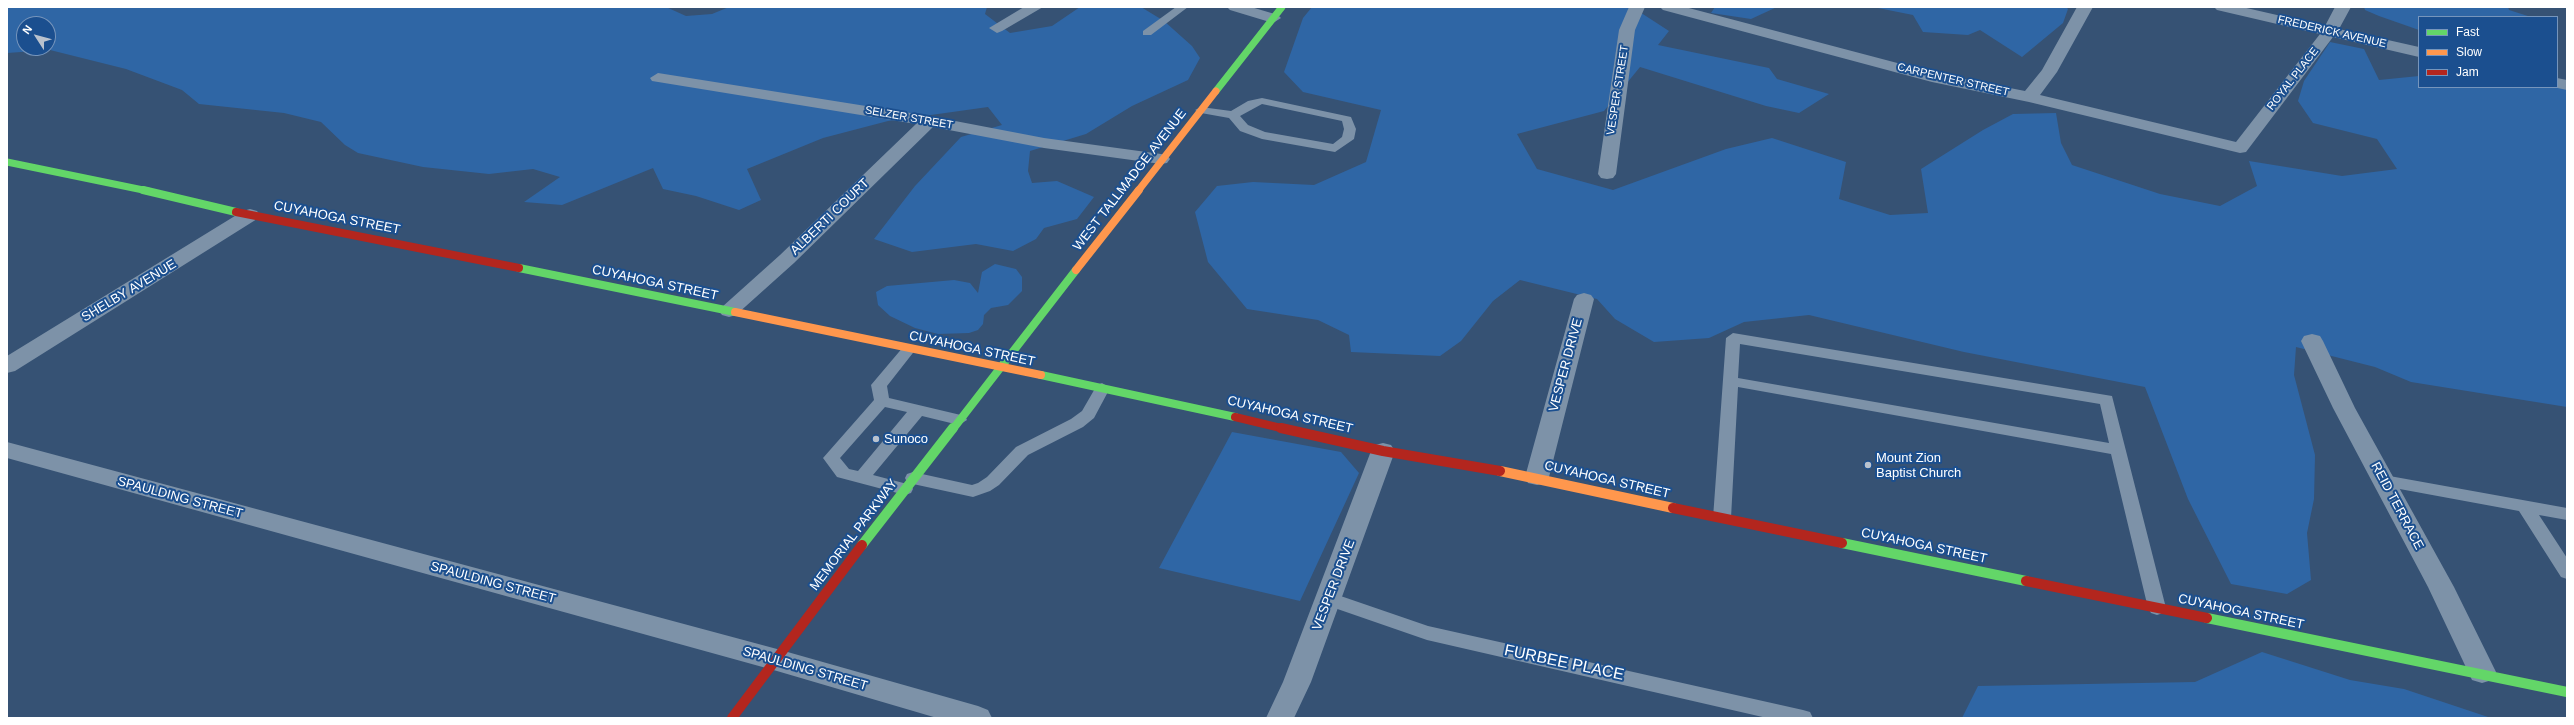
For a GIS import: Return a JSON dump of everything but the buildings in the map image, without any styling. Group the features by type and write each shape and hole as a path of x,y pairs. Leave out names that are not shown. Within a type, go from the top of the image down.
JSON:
{"street":[{"path":"998,28 1035,7"},
{"path":"1235,7 1277,13"},
{"name":"VESPER STREET","path":"1607,174 1627,30 1637,7"},
{"name":"CARPENTER STREET","path":"1668,7 1944,80 2029,97 2240,148"},
{"path":"2029,97 2048,72 2085,7"},
{"name":"FREDERICK AVENUE","path":"2222,7 2418,52"},
{"name":"ROYAL PLACE","path":"2240,148 2330,31 2343,7"},
{"name":"WEST TALLMADGE AVENUE","path":"998,368 1277,13"},
{"name":"SELZER STREET","path":"658,78 929,121 1044,142 1161,159"},
{"name":"ALBERTI COURT","path":"729,311 787,259 929,121"},
{"name":"CUYAHOGA STREET","path":"7,162 178,197 250,215 342,231 998,368 1102,388 1350,442 1383,451 1537,477 1722,518 2340,646 2482,672 2567,692"},
{"name":"SHELBY AVENUE","path":"7,366 250,215"},
{"name":"VESPER DRIVE","path":"1537,477 1584,299"},
{"name":"REID TERRACE","path":"2312,341 2344,408 2440,587 2482,672"},
{"name":"MEMORIAL PARKWAY","path":"732,718 909,483 998,368"},
{"name":"SPAULDING STREET","path":"7,450 777,660 978,718"},
{"name":"VESPER DRIVE","path":"1280,718 1297,682 1383,451"}],"lane":[{"path":"1147,33 1183,7"},
{"path":"1201,110 1233,115 1244,128 1262,135 1335,148 1348,139 1350,129 1347,119 1262,102 1252,103 1233,115"},
{"path":"1722,518 1733,338 2107,400 2146,570 2158,608"},
{"path":"882,401 879,385 909,349"},
{"path":"1730,381 2119,450"},
{"path":"882,401 831,458 843,473 861,478 973,491 984,487 993,481 1022,451 1077,423 1088,414 1102,388"},
{"path":"882,401 959,420"},
{"path":"861,478 918,410"},
{"path":"2384,481 2567,514"},
{"path":"2525,507 2567,572"},
{"name":"FURBEE PLACE","path":"1329,599 1427,633 1803,718"}],"shaded area":[{"path":"7,7 666,7 686,16 712,14 729,7 987,7 985,14 1010,33 1052,26 1080,7 1141,7 1164,21 1192,46 1200,58 1188,80 1132,106 1086,134 1030,151 1028,171 1032,183 1057,181 1094,197 1077,219 1044,228 1036,239 1013,251 976,244 912,252 874,239 915,186 961,137 1002,125 988,107 888,121 823,138 747,169 761,200 739,210 696,196 663,189 653,168 562,205 524,202 560,177 533,169 489,174 423,167 358,153 345,145 321,122 284,113 199,104 182,90 126,69 56,52 56,16 16,16 16,52 7,53"},
{"path":"1312,7 1632,7 1669,31 1658,45 1769,68 1777,79 1829,94 1799,113 1766,106 1640,67 1604,111 1517,134 1537,169 1613,190 1726,149 1772,138 1846,162 1839,199 1890,215 1928,213 1921,169 1983,130 2013,114 2056,113 2061,143 2072,165 2160,194 2220,206 2257,186 2249,161 2342,176 2397,169 2377,139 2313,123 2298,101 2304,81 2330,42 2364,49 2379,80 2418,76 2418,88 2558,88 2567,85 2567,407 2411,382 2375,367 2296,347 2294,375 2315,455 2314,499 2307,533 2311,580 2287,594 2231,584 2188,499 2145,387 1964,352 1809,315 1744,322 1709,338 1654,342 1615,319 1597,299 1520,280 1493,301 1461,341 1440,356 1351,352 1349,335 1318,320 1247,309 1208,262 1195,212 1217,186 1253,182 1314,185 1366,162 1381,110 1303,92 1284,72 1303,18"},
{"path":"1715,7 1777,7 1751,19 1711,13"},
{"path":"1873,7 2066,7 2068,9 2063,23 2022,57 1980,30 1968,35 1923,32 1913,15"},
{"path":"2364,7 2508,7 2509,10 2528,16 2418,16 2418,30 2365,10"},
{"path":"995,264 1016,269 1022,277 1022,291 1008,305 991,308 984,315 983,324 978,330 969,333 938,334 915,328 890,316 878,305 876,292 887,286 954,280 970,283 978,293 982,272"},
{"path":"1232,432 1341,452 1359,473 1300,601 1159,568"},
{"path":"2262,652 2350,680 2404,689 2491,718 1962,718 1978,686 2195,682"}],"traffic: fast":[{"path":"1216,91 1282,7"},
{"path":"7,162 178,197 236,212"},
{"path":"519,268 735,312"},
{"path":"862,545 1076,270"},
{"path":"1041,375 1235,417"},
{"path":"1842,543 2026,581"},
{"path":"2207,618 2567,692"}],"traffic: slow":[{"path":"1076,270 1216,91"},
{"path":"735,312 1041,375"},
{"path":"1500,471 1673,508"}],"traffic: jam":[{"path":"236,212 519,268"},
{"path":"1235,417 1383,451 1500,471"},
{"path":"1673,508 1842,543"},
{"path":"732,718 862,545"},
{"path":"2026,581 2207,618"}],"place":[{"name":"Sunoco","path":"876,439"},
{"name":"Mount Zion Baptist Church","path":"1868,465"}]}
